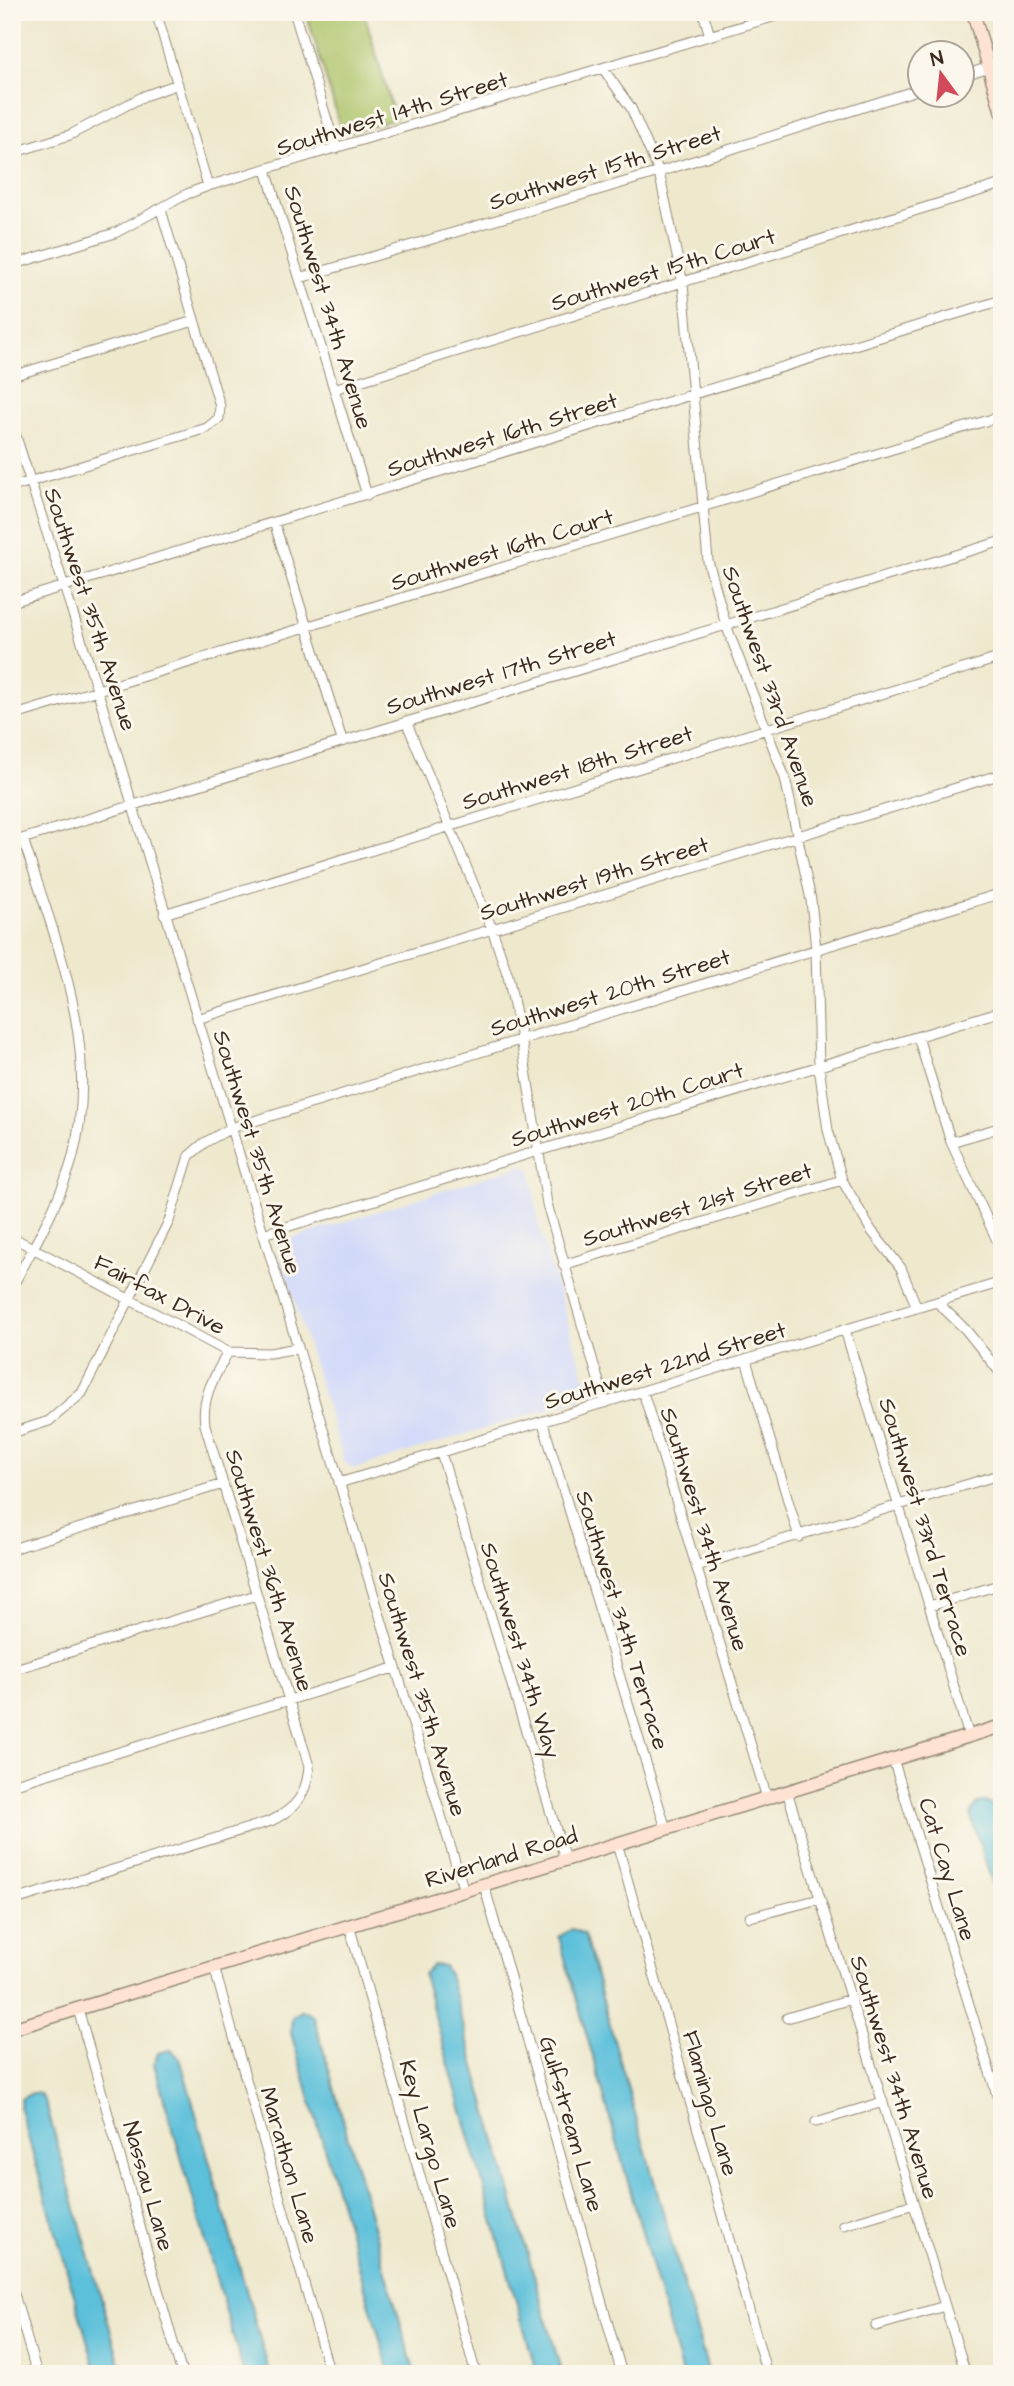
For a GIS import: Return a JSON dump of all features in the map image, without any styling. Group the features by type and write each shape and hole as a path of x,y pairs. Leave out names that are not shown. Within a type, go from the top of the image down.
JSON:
{"street":[{"path":"156,12 208,186"},
{"path":"294,12 336,149"},
{"path":"703,12 710,36"},
{"name":"Southwest 14th Street","path":"12,265 115,233 162,210 187,194 208,186 604,70 789,12"},
{"path":"973,12 1002,113"},
{"path":"976,71 989,67"},
{"name":"Southwest 33rd Avenue","path":"604,70 631,108 659,172 683,284 708,561 726,625 785,778 799,835 816,950 819,1067 828,1130 842,1180 871,1230 901,1268 917,1308"},
{"path":"12,153 70,135 144,96 178,84"},
{"name":"Southwest 15th Street","path":"300,278 659,172 906,93"},
{"name":"Southwest 34th Avenue","path":"267,170 367,495"},
{"name":"Southwest 15th Court","path":"334,389 1002,184"},
{"path":"12,487 207,428 219,418 220,406 162,210"},
{"name":"Southwest 16th Street","path":"12,602 1002,300"},
{"path":"12,376 194,321"},
{"name":"Southwest 16th Court","path":"12,716 1002,416"},
{"name":"Southwest 35th Avenue","path":"12,424 98,692 464,1891"},
{"path":"274,522 342,740"},
{"name":"Southwest 17th Street","path":"12,842 1002,541"},
{"name":"Southwest 18th Street","path":"164,914 1002,657"},
{"path":"406,721 451,826 508,976 521,1038 547,1204 606,1403"},
{"name":"Southwest 19th Street","path":"197,1019 1002,774"},
{"path":"12,1287 34,1248 73,1158 82,1107 83,1055 75,1002 23,839"},
{"name":"Southwest 20th Street","path":"230,1128 1002,893"},
{"name":"Southwest 20th Court","path":"263,1234 1002,1011"},
{"path":"918,1037 951,1142 1001,1245"},
{"path":"951,1142 1002,1127"},
{"path":"12,1433 49,1421 82,1393 169,1221 189,1156 204,1143 230,1128"},
{"name":"Southwest 21st Street","path":"563,1265 842,1180"},
{"name":"Fairfax Drive","path":"12,1237 228,1352 270,1353 297,1348"},
{"name":"Southwest 22nd Street","path":"339,1483 1002,1282"},
{"path":"937,1302 997,1361 1002,1375"},
{"name":"Southwest 33rd Terrace","path":"845,1330 969,1736"},
{"name":"Southwest 36th Avenue","path":"12,1901 271,1821 290,1812 307,1787 309,1766 202,1407 208,1389 228,1352"},
{"path":"746,1360 799,1537"},
{"name":"Southwest 34th Avenue","path":"643,1392 767,1798"},
{"name":"Southwest 34th Terrace","path":"542,1423 666,1829"},
{"name":"Southwest 34th Way","path":"441,1453 565,1859"},
{"path":"696,1566 1002,1474"},
{"path":"12,1549 223,1484"},
{"path":"930,1606 1002,1584"},
{"path":"12,1670 256,1595"},
{"path":"12,1785 394,1668"},
{"name":"Riverland Road","path":"12,2029 1002,1726"},
{"name":"Cat Cay Lane","path":"893,1759 1002,2111"},
{"name":"Southwest 34th Avenue","path":"787,1791 965,2374"},
{"name":"Flamingo Lane","path":"617,1843 767,2374"},
{"name":"Gulfstream Lane","path":"484,1885 622,2374"},
{"path":"750,1917 820,1899"},
{"name":"Key Largo Lane","path":"349,1925 476,2374"},
{"name":"Marathon Lane","path":"214,1967 330,2374"},
{"path":"787,2018 851,1999"},
{"name":"Nassau Lane","path":"78,2009 182,2374"},
{"path":"817,2122 883,2102"},
{"path":"844,2225 914,2204"},
{"path":"12,2287 37,2374"},
{"path":"876,2326 945,2306"}],"shaded area":[{"path":"523,1165 531,1170 539,1226 587,1386 580,1399 354,1469 344,1462 280,1255 288,1240"}],"green space":[{"path":"306,12 364,12 395,119 349,133 340,125"}],"water":[{"path":"985,1802 993,1808 1001,1834 1002,1913 970,1814 978,1803"},
{"path":"572,1929 584,1934 709,2374 682,2374 559,1937"},
{"path":"433,1965 444,1966 449,1975 562,2374 537,2374 423,1974"},
{"path":"303,2010 314,2017 415,2374 390,2374 291,2033 292,2017"},
{"path":"171,2050 180,2058 270,2374 244,2374 154,2064 158,2053"},
{"path":"32,2093 40,2094 45,2101 123,2374 97,2374 20,2109 21,2099"}]}
